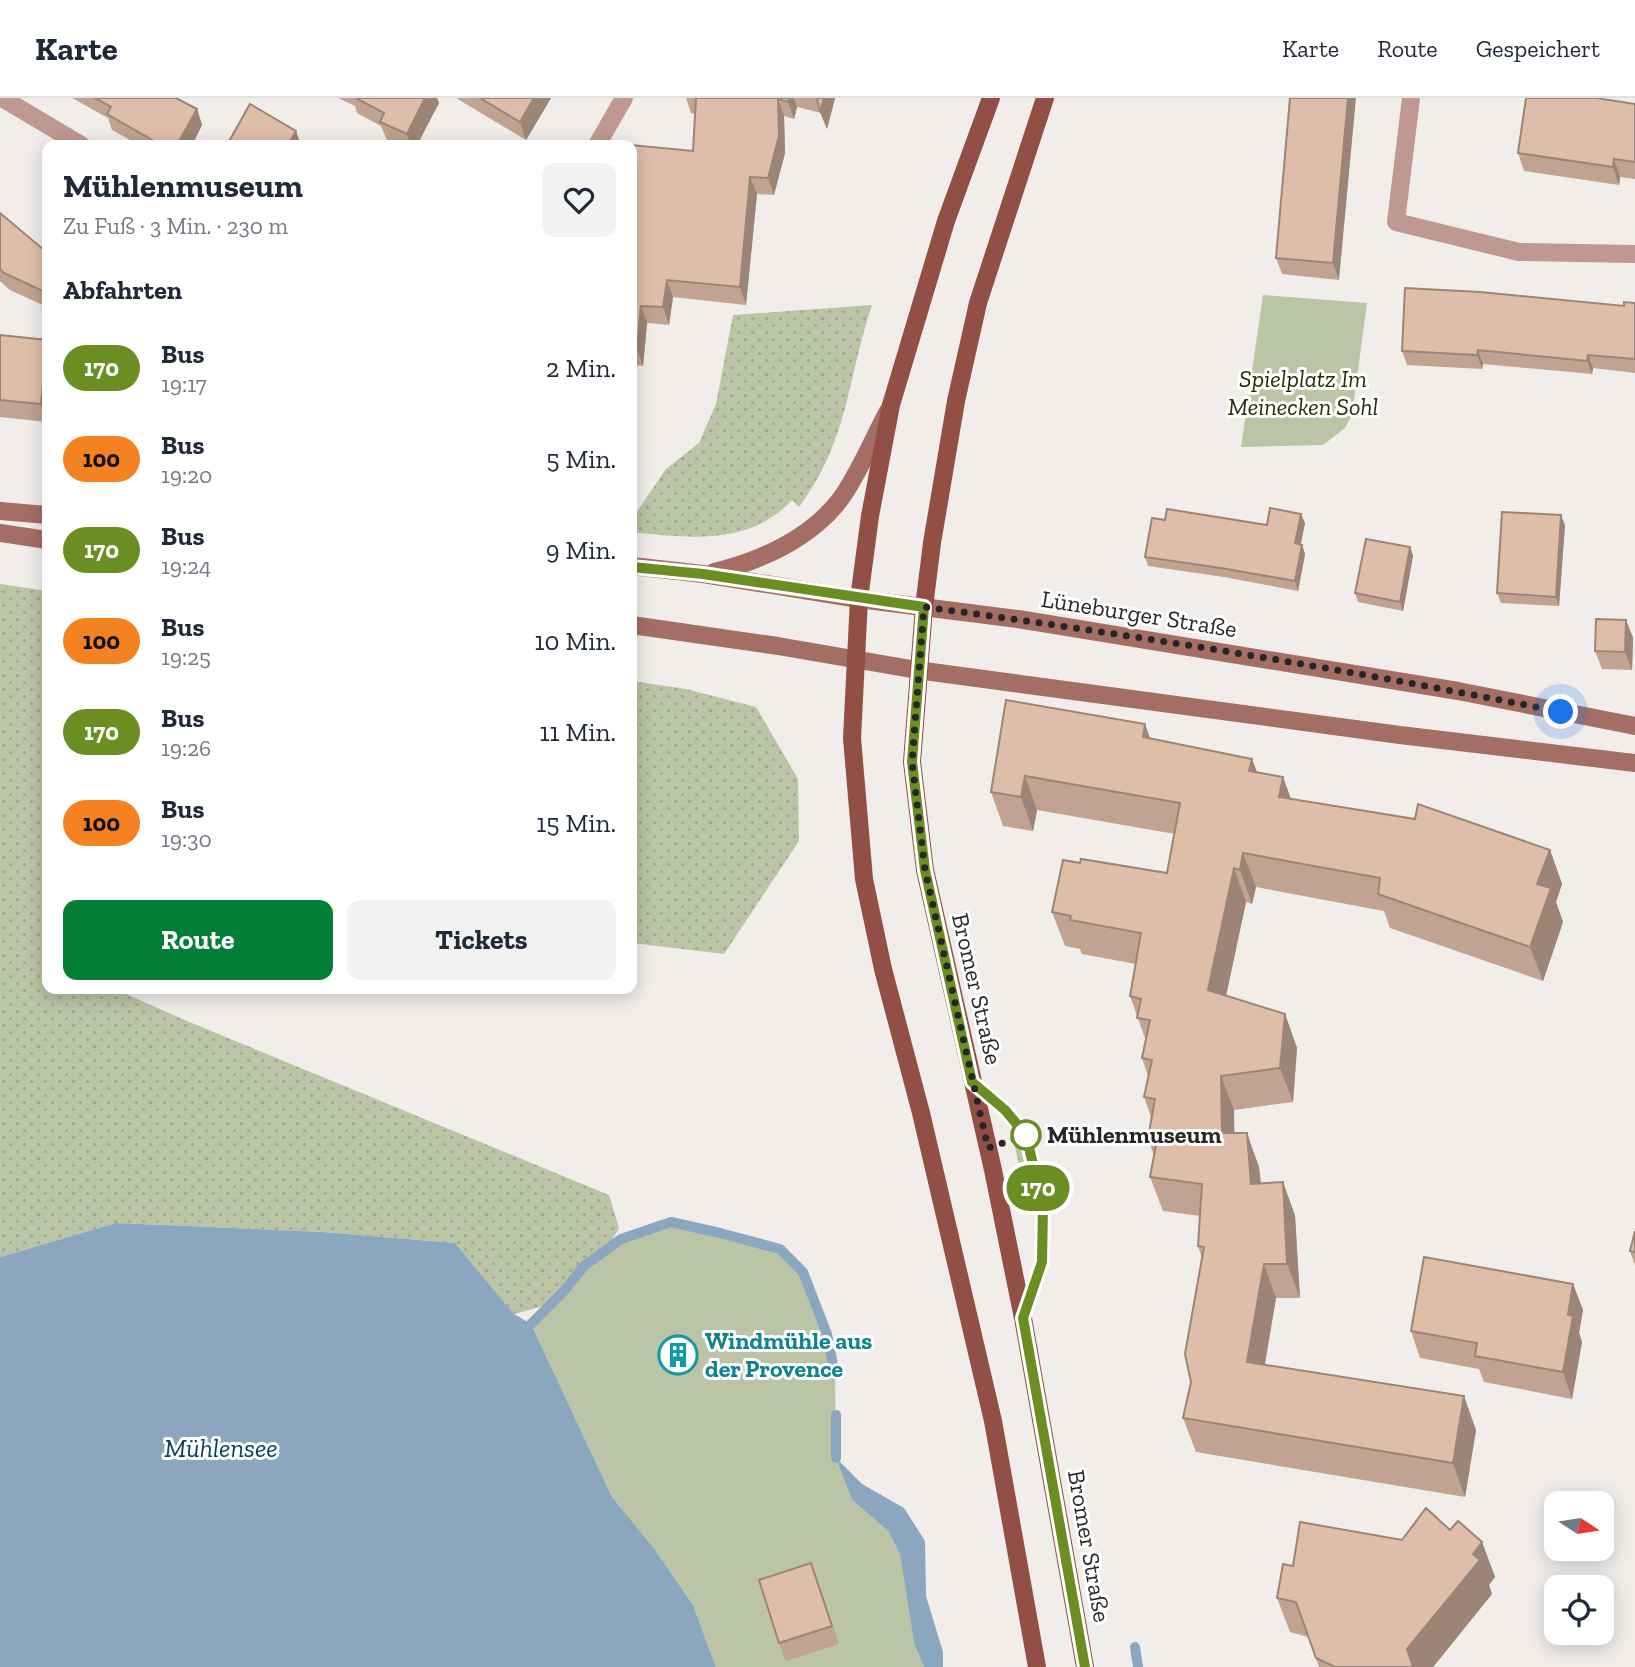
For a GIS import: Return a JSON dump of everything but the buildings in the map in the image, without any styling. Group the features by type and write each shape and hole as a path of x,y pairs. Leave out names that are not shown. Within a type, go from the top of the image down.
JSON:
{"main road":[{"path":"990,98 946,221 891,405 870,516 859,599 852,738 864,879 883,969 921,1113 993,1421 1037,1667"},
{"name":"Bromer Straße","path":"1045,98 978,303 956,401 924,607 912,762 925,870 993,1170 1023,1318 1085,1667"}],"street":[{"path":"2,98 73,140"},
{"path":"600,140 624,98"},
{"path":"1411,98 1396,222 1519,251 1635,254"},
{"path":"703,574 741,565 777,550 810,528 841,498 891,405"},
{"path":"0,511 42,515"},
{"path":"0,533 42,539"},
{"name":"Lüneburger Straße","path":"637,567 1000,617 1458,691 1635,726"},
{"path":"637,626 918,670 1400,735 1635,763"}],"green space":[{"name":"Spielplatz Im Meinecken Sohl","path":"1263,295 1367,303 1352,415 1345,428 1323,445 1241,447"},
{"path":"872,305 845,409 828,458 799,507 792,500 775,515 757,525 717,536 637,532 637,512 666,469 699,443 716,404 733,315"},
{"path":"0,584 42,590 42,994 126,994 609,1195 619,1228 585,1284 565,1300 514,1314 455,1243 323,1232 116,1223 0,1257"},
{"path":"637,682 686,689 756,707 798,779 799,841 724,954 637,944"},
{"path":"1016,1144 1020,1145 1034,1205 1031,1208 1028,1207"},
{"path":"671,1222 780,1249 803,1272 827,1334 835,1375 836,1458 852,1500 888,1531 900,1554 914,1642 924,1667 716,1667 693,1605 653,1547 612,1497 531,1324 584,1266 621,1239"}],"water":[{"name":"Mühlensee","path":"116,1223 323,1232 455,1243 514,1314 531,1324 612,1497 653,1547 693,1605 716,1667 0,1667 0,1257"},
{"path":"836,1458 862,1484 904,1508 925,1541 926,1596 943,1652 943,1667 924,1667 914,1643 900,1554 888,1531 852,1500"}],"waterway":[{"path":"531,1324 564,1291 584,1266 621,1239 671,1222 780,1249 803,1272 827,1334 835,1375"},
{"path":"836,1415 836,1458"},
{"path":"1135,1647 1138,1667"}],"bus line":[{"name":"170","path":"637,567 703,574 924,607 912,762 925,870 972,1082 1005,1110 1026,1135 1043,1206 1042,1262 1023,1318 1085,1667"}],"place":[{"name":"Mühlenmuseum","path":"1026,1135"},
{"name":"Windmühle aus der Provence","path":"678,1355"}],"route":[{"path":"1026,1135 988,1148 925,870 912,762 924,607 1018,619 1458,691 1561,712"}]}
